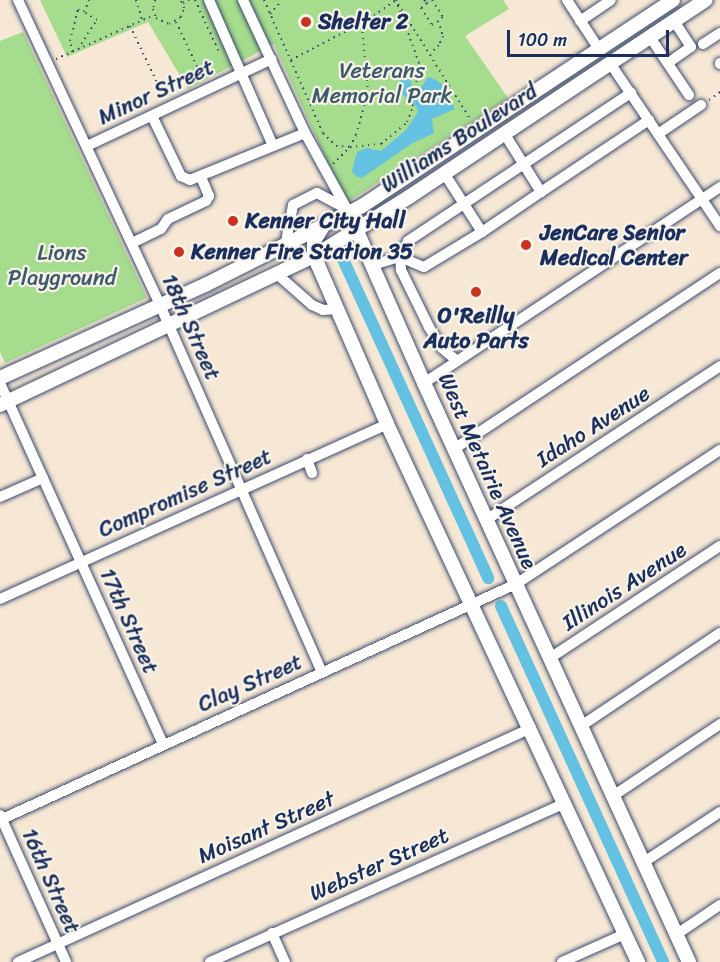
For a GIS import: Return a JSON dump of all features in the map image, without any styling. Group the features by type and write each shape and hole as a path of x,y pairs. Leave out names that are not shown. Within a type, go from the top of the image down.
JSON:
{"main road":[{"name":"Williams Boulevard","path":"0,378 211,282 322,228 673,0"},
{"name":"Williams Boulevard","path":"4,403 314,256 357,230 705,0"},
{"path":"610,63 610,55 626,40 630,29"},
{"path":"566,92 572,79 590,66 599,49"},
{"name":"West Metairie Avenue","path":"349,211 486,520 689,962"},
{"path":"322,228 314,241 314,256 387,424 531,728 638,962"},
{"path":"211,282 221,301"}],"street":[{"name":"18th Street","path":"18,0 132,243 322,672"},
{"path":"209,0 273,146"},
{"name":"West Metairie Avenue","path":"243,0 305,133 349,211"},
{"path":"567,0 599,49"},
{"path":"580,21 610,0"},
{"path":"668,63 691,46 674,21"},
{"path":"703,44 720,33"},
{"path":"650,37 689,95"},
{"name":"Minor Street","path":"87,146 272,59"},
{"path":"610,63 720,226"},
{"path":"457,361 442,348 429,327 401,270 400,257 408,241 631,93"},
{"path":"658,134 701,105"},
{"path":"152,116 181,176 190,180 305,133"},
{"path":"373,265 400,257 424,267 482,232 649,120"},
{"path":"504,133 541,192"},
{"path":"444,173 482,232"},
{"path":"132,243 161,229 168,219 206,201 209,195 201,177"},
{"path":"424,383 720,187"},
{"path":"285,247 293,205 317,193 349,211"},
{"path":"454,449 720,273"},
{"path":"278,274 312,305 323,310 337,309"},
{"name":"Idaho Avenue","path":"486,520 720,366"},
{"name":"17th Street","path":"0,383 4,403 43,478 163,744"},
{"name":"Compromise Street","path":"0,599 241,488 387,424"},
{"name":"Clay Street","path":"1,818 516,584 720,450"},
{"path":"307,459 312,473"},
{"path":"0,497 43,478"},
{"name":"Illinois Avenue","path":"550,658 720,546"},
{"path":"581,726 720,633"},
{"path":"613,796 720,724"},
{"name":"Moisant Street","path":"18,962 531,728"},
{"name":"Webster Street","path":"210,962 565,802"},
{"path":"644,862 720,812"},
{"name":"16th Street","path":"1,818 66,962"},
{"path":"676,934 720,905"},
{"path":"272,933 285,962"},
{"path":"562,962 625,934"}],"path":[{"path":"84,12 89,0"},
{"path":"136,0 142,21"},
{"path":"155,0 154,15 164,24 176,22 183,13 182,1 189,0"},
{"path":"195,0 219,52"},
{"path":"264,0 323,133 336,146 350,147 381,144 407,122 414,106 418,63 396,0"},
{"path":"270,15 282,0"},
{"path":"291,60 369,19 396,0"},
{"path":"396,0 431,53 476,130"},
{"path":"432,0 443,17 438,21 432,25 421,8 426,2 432,0"},
{"path":"72,52 70,40 78,10 98,20 77,50"},
{"path":"48,63 154,15"},
{"path":"327,171 350,147 356,135 368,93 362,27 369,19"},
{"path":"431,53 439,45 443,36 438,21"},
{"path":"176,22 208,90"},
{"path":"130,26 169,108"},
{"path":"701,105 720,92"}],"green space":[{"name":"Veterans Memorial Park","path":"40,0 503,0 509,9 465,36 508,98 346,203 274,44 188,89 148,22 67,57"},
{"name":"Lions Playground","path":"23,32 147,298 5,363 0,352 0,41"}],"water":[{"path":"405,66 414,90 419,91 428,77 436,80 443,85 455,109 432,119 434,133 411,144 362,178 356,176 352,171 357,152 367,148 381,151 406,130 418,112 416,106 402,94 399,78 400,69"}],"waterway":[{"path":"342,257 488,578"},
{"path":"501,606 663,962"}],"place":[{"name":"Shelter 2","path":"306,22"},
{"name":"Kenner City Hall","path":"233,221"},
{"name":"JenCare Senior Medical Center","path":"526,245"},
{"name":"Kenner Fire Station 35","path":"179,252"},
{"name":"O'Reilly Auto Parts","path":"476,292"}]}
